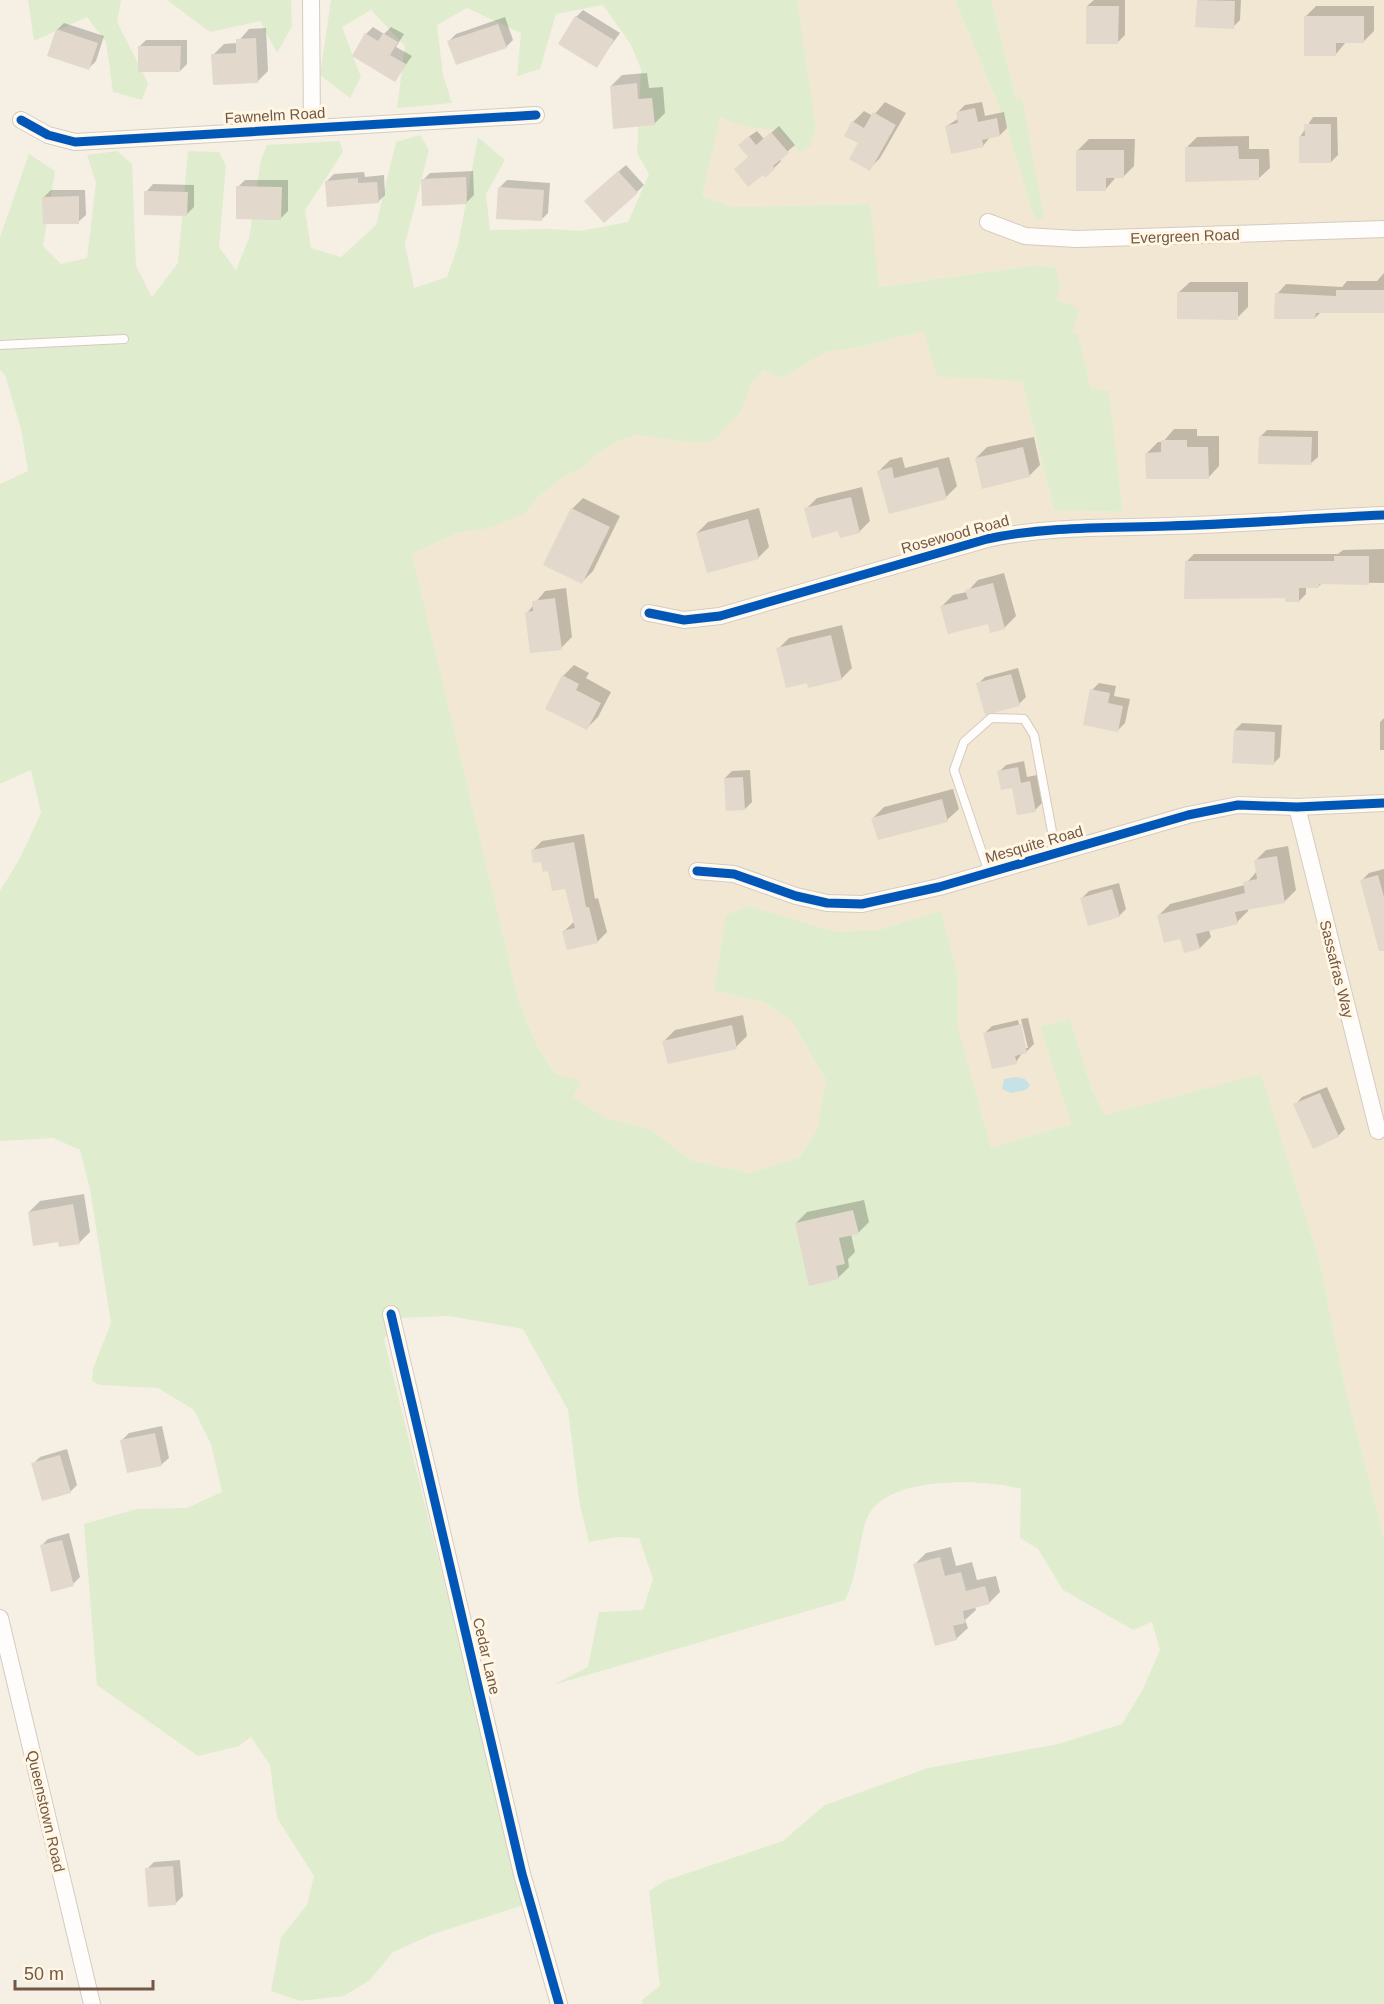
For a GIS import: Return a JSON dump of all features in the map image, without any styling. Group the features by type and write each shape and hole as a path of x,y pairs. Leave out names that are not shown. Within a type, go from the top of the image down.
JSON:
{"street":[{"path":"311,0 312,128"},
{"name":"Fawnelm Road","path":"21,120 48,135 75,142 536,115"},
{"name":"Evergreen Road","path":"988,222 1025,236 1077,238 1384,229"},
{"name":"Rosewood Road","path":"649,613 684,620 720,616 987,539 1019,532 1060,528 1171,526 1384,515"},
{"name":"Mesquite Road","path":"697,870 734,874 796,896 826,903 862,904 901,897 1188,816 1238,805 1297,807 1384,803"},
{"name":"Sassafras Way","path":"1297,807 1378,1131"},
{"name":"Cedar Lane","path":"391,1314 522,1874 559,2004"},
{"name":"Queenstown Road","path":"0,1618 92,2004"}],"lane":[{"path":"0,345 124,339"},
{"path":"988,873 954,770 964,742 991,718 1024,718 1034,735 1056,853"}],"shaded area":[{"path":"797,0 955,0 1004,118 1035,220 1021,99 1016,99 991,0 1384,0 1384,1538 1343,1379 1320,1263 1261,1075 1105,1115 1092,1091 1070,1019 1040,1026 1071,1124 991,1148 957,1029 958,978 941,912 879,930 837,932 749,906 718,969 714,991 764,1002 792,1021 826,1080 817,1129 800,1157 750,1173 690,1160 652,1130 606,1118 573,1097 537,1046 519,1002 412,554 457,533 486,529 523,514 539,496 563,477 586,466 592,456 618,441 636,435 694,443 742,410 751,383 765,370 781,378 828,351 856,348 924,331 993,378 1022,381 1054,510 1123,512 1109,390 1091,389 1078,336 1072,333 1057,300 1060,285 1056,268 1037,265 878,287 869,204 731,207 702,196 719,117 732,123 779,132 799,152 816,127"}],"green space":[{"path":"28,0 121,0 117,22 148,83 142,100 113,92 106,42 87,17 34,41"},
{"path":"167,0 291,0 292,26 277,53 260,21 210,32"},
{"path":"331,0 797,0 816,127 810,147 799,152 779,132 732,123 720,117 702,196 732,207 870,204 879,287 1037,265 1056,268 1060,285 1057,300 1080,309 1072,333 1078,335 1091,389 1109,390 1123,512 1054,510 1022,381 937,376 924,331 856,348 828,351 781,378 764,370 751,383 742,410 713,441 694,443 636,435 618,441 593,456 586,466 563,477 539,496 524,514 486,529 457,533 412,554 519,1002 537,1046 556,1074 581,1081 573,1097 606,1118 652,1130 690,1160 750,1173 800,1157 817,1129 826,1080 792,1021 764,1002 714,991 726,915 749,906 837,932 879,930 941,911 958,978 958,1029 991,1148 1071,1124 1040,1026 1070,1019 1092,1091 1105,1115 1261,1074 1320,1263 1343,1379 1384,1538 1384,2004 642,2004 643,1999 660,1986 649,1891 664,1881 783,1841 825,1805 928,1768 1058,1744 1122,1724 1143,1689 1160,1650 1152,1622 1133,1630 1063,1590 1038,1549 1020,1538 1021,1489 959,1482 912,1488 892,1495 876,1506 866,1521 852,1581 845,1600 553,1685 588,1667 599,1612 643,1610 653,1579 639,1538 617,1537 589,1542 580,1506 568,1410 523,1329 449,1316 400,1318 384,1339 524,1905 433,1934 393,1952 370,1980 344,1996 300,2001 271,1991 281,1937 307,1905 314,1876 277,1818 270,1765 251,1737 239,1746 198,1756 97,1685 84,1524 137,1509 187,1508 222,1492 211,1444 194,1410 158,1388 100,1385 92,1381 93,1369 111,1323 90,1189 80,1150 53,1138 0,1141 0,891 19,860 41,813 31,770 0,784 0,484 28,471 21,429 5,375 0,370 0,237 29,154 55,171 43,246 61,264 87,258 96,183 87,155 117,151 132,164 136,266 152,297 178,263 188,151 219,152 226,166 219,247 236,270 249,238 261,160 267,145 340,141 343,152 305,210 311,248 341,257 376,225 396,142 420,135 429,150 405,244 414,288 447,277 458,245 478,137 505,160 486,194 490,230 580,231 628,222 649,174 637,153 641,69 630,43 603,5 556,14 540,69 517,76 521,33 467,8 437,25 443,75 452,103 397,108 405,46 371,10 342,27 361,77 350,98 320,75"},
{"path":"955,0 991,0 1016,99 1022,99 1044,218 1035,220 1004,118"}],"water":[{"path":"1016,1077 1025,1079 1030,1085 1026,1090 1011,1093 1002,1089 1004,1079"}],"building":[{"path":"1197,0 1235,1 1234,29 1195,27"},
{"path":"1086,6 1119,6 1118,44 1086,44"},
{"path":"575,16 614,40 597,68 558,44"},
{"path":"1304,16 1364,16 1364,43 1336,43 1336,56 1304,56"},
{"path":"498,24 507,48 456,65 447,41"},
{"path":"56,29 98,43 89,70 47,56"},
{"path":"365,33 378,41 383,33 398,42 390,55 406,64 395,82 352,56"},
{"path":"256,38 258,83 213,85 211,54 236,53 236,39"},
{"path":"138,46 181,46 180,72 138,72"},
{"path":"637,83 638,99 652,98 655,125 613,129 610,86"},
{"path":"975,108 978,122 997,118 1000,136 982,140 984,147 951,154 945,126 958,123 956,112"},
{"path":"873,112 896,125 870,171 849,159 858,143 844,136 852,121 864,128"},
{"path":"1304,124 1331,124 1331,163 1299,163 1299,136 1305,136"},
{"path":"771,132 789,153 773,166 775,169 765,178 763,175 748,187 734,169 748,157 738,145 749,136 756,145"},
{"path":"1238,146 1239,159 1259,159 1259,180 1185,182 1185,147"},
{"path":"1076,150 1124,150 1124,178 1106,178 1106,191 1076,191"},
{"path":"618,171 638,193 604,223 584,201"},
{"path":"466,177 467,204 422,206 421,179"},
{"path":"358,178 358,183 377,182 379,203 327,207 325,181"},
{"path":"236,186 282,187 281,220 236,219"},
{"path":"498,187 544,190 542,221 496,219"},
{"path":"144,191 188,192 187,216 144,215"},
{"path":"79,196 79,224 43,224 42,197"},
{"path":"1336,290 1384,290 1384,313 1316,313 1315,319 1274,319 1275,293 1336,296"},
{"path":"1177,292 1238,292 1238,320 1177,319"},
{"path":"1259,436 1312,437 1311,465 1258,464"},
{"path":"1161,440 1187,440 1187,447 1208,447 1209,479 1146,479 1145,453 1161,452"},
{"path":"1023,447 1030,477 982,489 975,458"},
{"path":"892,467 894,478 938,467 947,499 889,514 877,471"},
{"path":"851,497 860,533 840,538 838,531 812,538 804,508"},
{"path":"571,508 610,527 582,584 543,565"},
{"path":"748,519 759,559 707,573 696,533"},
{"path":"1334,556 1369,556 1369,585 1319,584 1319,588 1299,588 1299,602 1285,602 1285,598 1184,599 1185,561 1334,561"},
{"path":"993,583 1005,629 990,633 988,624 948,634 940,606 968,599 965,590"},
{"path":"555,598 562,650 530,653 525,612 533,611 532,601"},
{"path":"831,635 842,680 808,688 807,683 786,688 776,648"},
{"path":"1011,674 1020,706 985,715 976,683"},
{"path":"562,675 579,684 576,690 601,703 587,730 545,709"},
{"path":"1090,689 1110,693 1108,703 1123,706 1118,732 1083,725"},
{"path":"1234,730 1275,732 1274,765 1232,763"},
{"path":"1018,767 1021,783 1030,781 1036,812 1017,815 1012,788 1001,790 997,771"},
{"path":"743,777 745,810 726,811 724,778"},
{"path":"942,799 948,822 878,840 871,818"},
{"path":"574,842 586,907 589,907 598,943 567,950 562,931 575,928 565,889 552,891 548,871 543,872 541,862 533,863 531,850"},
{"path":"1277,856 1285,903 1235,912 1238,924 1196,934 1200,949 1184,953 1180,939 1164,943 1157,915 1245,893 1243,882 1257,879 1254,860"},
{"path":"1378,875 1384,897 1384,951 1379,951 1360,880"},
{"path":"1112,889 1120,917 1088,926 1080,898"},
{"path":"1021,1024 1027,1053 1015,1056 1017,1064 992,1069 983,1033"},
{"path":"732,1025 737,1049 668,1064 662,1041"},
{"path":"1320,1093 1339,1137 1313,1149 1293,1104"},
{"path":"73,1204 80,1244 59,1247 58,1242 33,1246 28,1212"},
{"path":"853,1210 859,1234 839,1238 845,1264 836,1266 839,1279 809,1286 795,1223"},
{"path":"155,1433 162,1466 127,1473 120,1440"},
{"path":"60,1455 71,1493 42,1501 31,1463"},
{"path":"62,1540 74,1586 51,1592 40,1545"},
{"path":"940,1557 945,1576 961,1572 966,1591 985,1586 990,1604 963,1611 965,1623 953,1626 957,1640 935,1646 913,1564"},
{"path":"173,1866 176,1905 148,1907 145,1868"}],"cycle path":[{"path":"21,120 48,135 75,142 536,115"},
{"path":"649,613 684,620 720,616 987,539 1032,532 1077,528 1196,525 1384,515"},
{"path":"697,871 734,874 796,896 827,903 862,904 939,887 1188,815 1238,805 1297,807 1384,803"},
{"path":"391,1314 522,1874 559,2004"}]}
